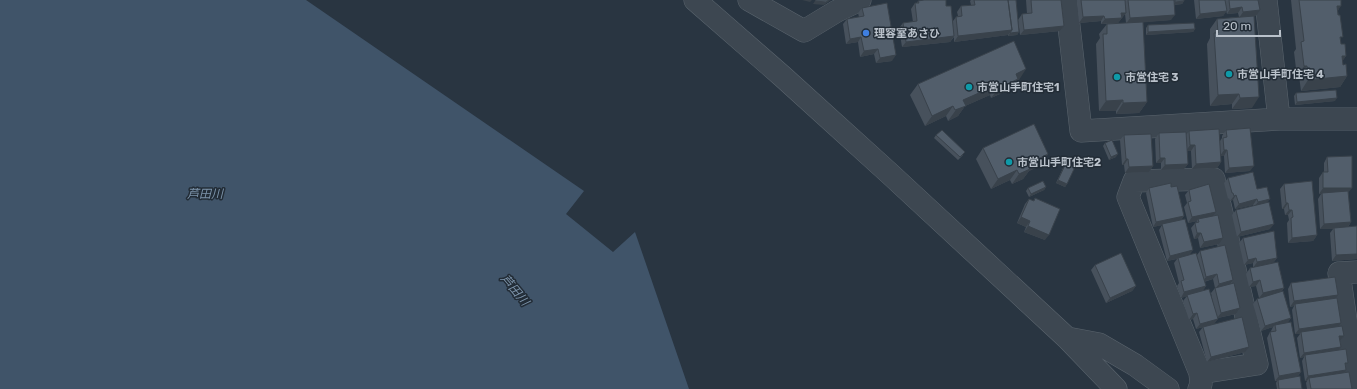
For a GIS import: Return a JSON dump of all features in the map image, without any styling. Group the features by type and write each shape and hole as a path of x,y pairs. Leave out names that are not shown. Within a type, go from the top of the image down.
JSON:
{"street":[{"path":"695,0 878,163 1067,338 1116,389"},
{"path":"749,0 804,31"},
{"path":"765,0 804,31"},
{"path":"804,31 837,11 860,0"},
{"path":"1066,0 1081,131 1279,119 1357,119"},
{"path":"1266,0 1279,119"},
{"path":"1214,180 1257,364 1199,381 1128,197 1134,181 1214,180"},
{"path":"1356,389 1339,273 1357,272"},
{"path":"1067,338 1099,344 1134,365 1168,389"}],"water":[{"name":"芦田川","path":"0,0 306,0 584,191 566,214 613,252 635,232 689,389 0,389"}],"building":[{"path":"829,0 826,2 815,1"},
{"path":"946,0 946,6 951,6 954,36 906,42 903,23 917,21 915,3 919,3 918,1"},
{"path":"974,0 1008,0 1012,30 958,36 956,17 962,16 961,6 975,5"},
{"path":"1008,0 1016,0 1019,32 1010,33 1012,30"},
{"path":"1031,0 1061,0 1064,26 1024,30 1022,14 1032,13"},
{"path":"1081,0 1125,0 1126,13 1121,13 1122,18 1105,19 1104,16 1083,17"},
{"path":"1128,0 1174,0 1175,15 1130,18"},
{"path":"1175,0 1184,0 1184,1 1175,2"},
{"path":"1199,0 1225,0 1227,11 1200,14"},
{"path":"1229,0 1258,0 1260,10 1243,12 1242,7 1230,9"},
{"path":"1299,0 1341,0 1341,6 1337,6 1338,15 1340,15 1343,37 1340,37 1341,44 1345,44 1346,56 1342,56 1343,65 1346,64 1347,76 1308,80 1307,66 1304,66 1301,42 1304,41"},
{"name":"理容室あさひ","path":"887,3 896,55 880,58 878,49 864,51 861,37 850,39 847,19 864,16 862,8"},
{"name":"市営山手町住宅 4","path":"1254,16 1259,97 1240,98 1239,94 1218,95 1214,33 1218,33 1217,19"},
{"name":"市営住宅 3","path":"1143,22 1147,102 1123,103 1123,100 1106,101 1103,34 1107,34 1107,24"},
{"path":"1194,23 1195,29 1148,32 1148,25"},
{"name":"市営山手町住宅1","path":"1014,41 1026,69 1016,74 1018,79 999,88 997,85 963,100 966,106 955,110 953,106 932,116 918,84"},
{"path":"1336,90 1337,98 1297,102 1296,93"},
{"name":"市営山手町住宅2","path":"1034,124 1048,154 1028,164 1030,169 1019,174 1017,170 998,179 983,148"},
{"path":"1250,128 1254,166 1229,168 1227,150 1224,150 1223,138 1227,137 1226,130"},
{"path":"1219,129 1221,162 1196,164 1195,145 1190,145 1189,131"},
{"path":"942,130 965,152 960,157 936,135"},
{"path":"1186,132 1188,164 1165,165 1165,158 1160,158 1159,133"},
{"path":"1151,134 1153,166 1129,167 1128,159 1126,159 1124,135"},
{"path":"1112,140 1118,154 1111,157 1105,143"},
{"path":"1352,156 1352,188 1323,188 1323,172 1328,172 1327,157"},
{"path":"1066,163 1075,167 1067,184 1058,180"},
{"path":"1253,172 1257,189 1267,187 1270,199 1258,202 1257,199 1239,204 1236,195 1234,196 1232,193 1228,178"},
{"path":"1043,181 1046,187 1031,194 1028,188"},
{"path":"1312,181 1317,235 1292,238 1292,210 1289,210 1288,203 1286,203 1284,184"},
{"path":"1171,183 1171,187 1177,186 1184,216 1156,222 1149,188"},
{"path":"1209,184 1216,212 1192,217 1188,202 1191,201 1189,190"},
{"path":"1348,191 1351,222 1324,224 1322,193"},
{"path":"1035,198 1060,209 1049,235 1028,226 1030,221 1021,217 1029,199 1034,201"},
{"path":"1269,202 1274,224 1241,232 1236,210"},
{"path":"1218,215 1223,238 1204,242 1201,233 1197,233 1195,223 1199,222 1198,219"},
{"path":"1185,219 1193,250 1170,256 1162,224"},
{"path":"1357,226 1357,254 1336,255 1334,228"},
{"path":"1274,231 1277,258 1257,262 1256,258 1248,260 1243,238"},
{"path":"1225,245 1233,280 1219,284 1217,274 1206,277 1200,251"},
{"path":"1121,253 1136,286 1110,298 1095,265"},
{"path":"1196,253 1206,286 1184,292 1181,281 1184,280 1178,258"},
{"path":"1278,262 1284,288 1263,293 1260,280 1253,282 1250,268"},
{"path":"1335,277 1338,295 1294,301 1291,283"},
{"path":"1234,283 1240,308 1221,313 1215,288"},
{"path":"1209,289 1218,319 1200,324 1197,313 1193,314 1187,295"},
{"path":"1283,291 1291,318 1265,326 1257,299"},
{"path":"1337,298 1341,323 1299,329 1295,304"},
{"path":"1242,317 1249,347 1211,357 1203,327"},
{"path":"1291,322 1301,372 1279,376 1270,332 1276,331 1275,325"},
{"path":"1342,326 1344,336 1339,336 1341,347 1304,353 1301,332"},
{"path":"1346,349 1348,363 1345,363 1346,370 1308,376 1305,355"},
{"path":"1349,372 1352,389 1311,389 1309,378"},
{"path":"1300,376 1302,389 1279,389 1278,380"}],"place":[{"name":"理容室あさひ","path":"866,33"},
{"name":"市営山手町住宅 4","path":"1229,74"},
{"name":"市営住宅 3","path":"1117,77"},
{"name":"市営山手町住宅1","path":"969,87"},
{"name":"市営山手町住宅2","path":"1009,162"}]}
